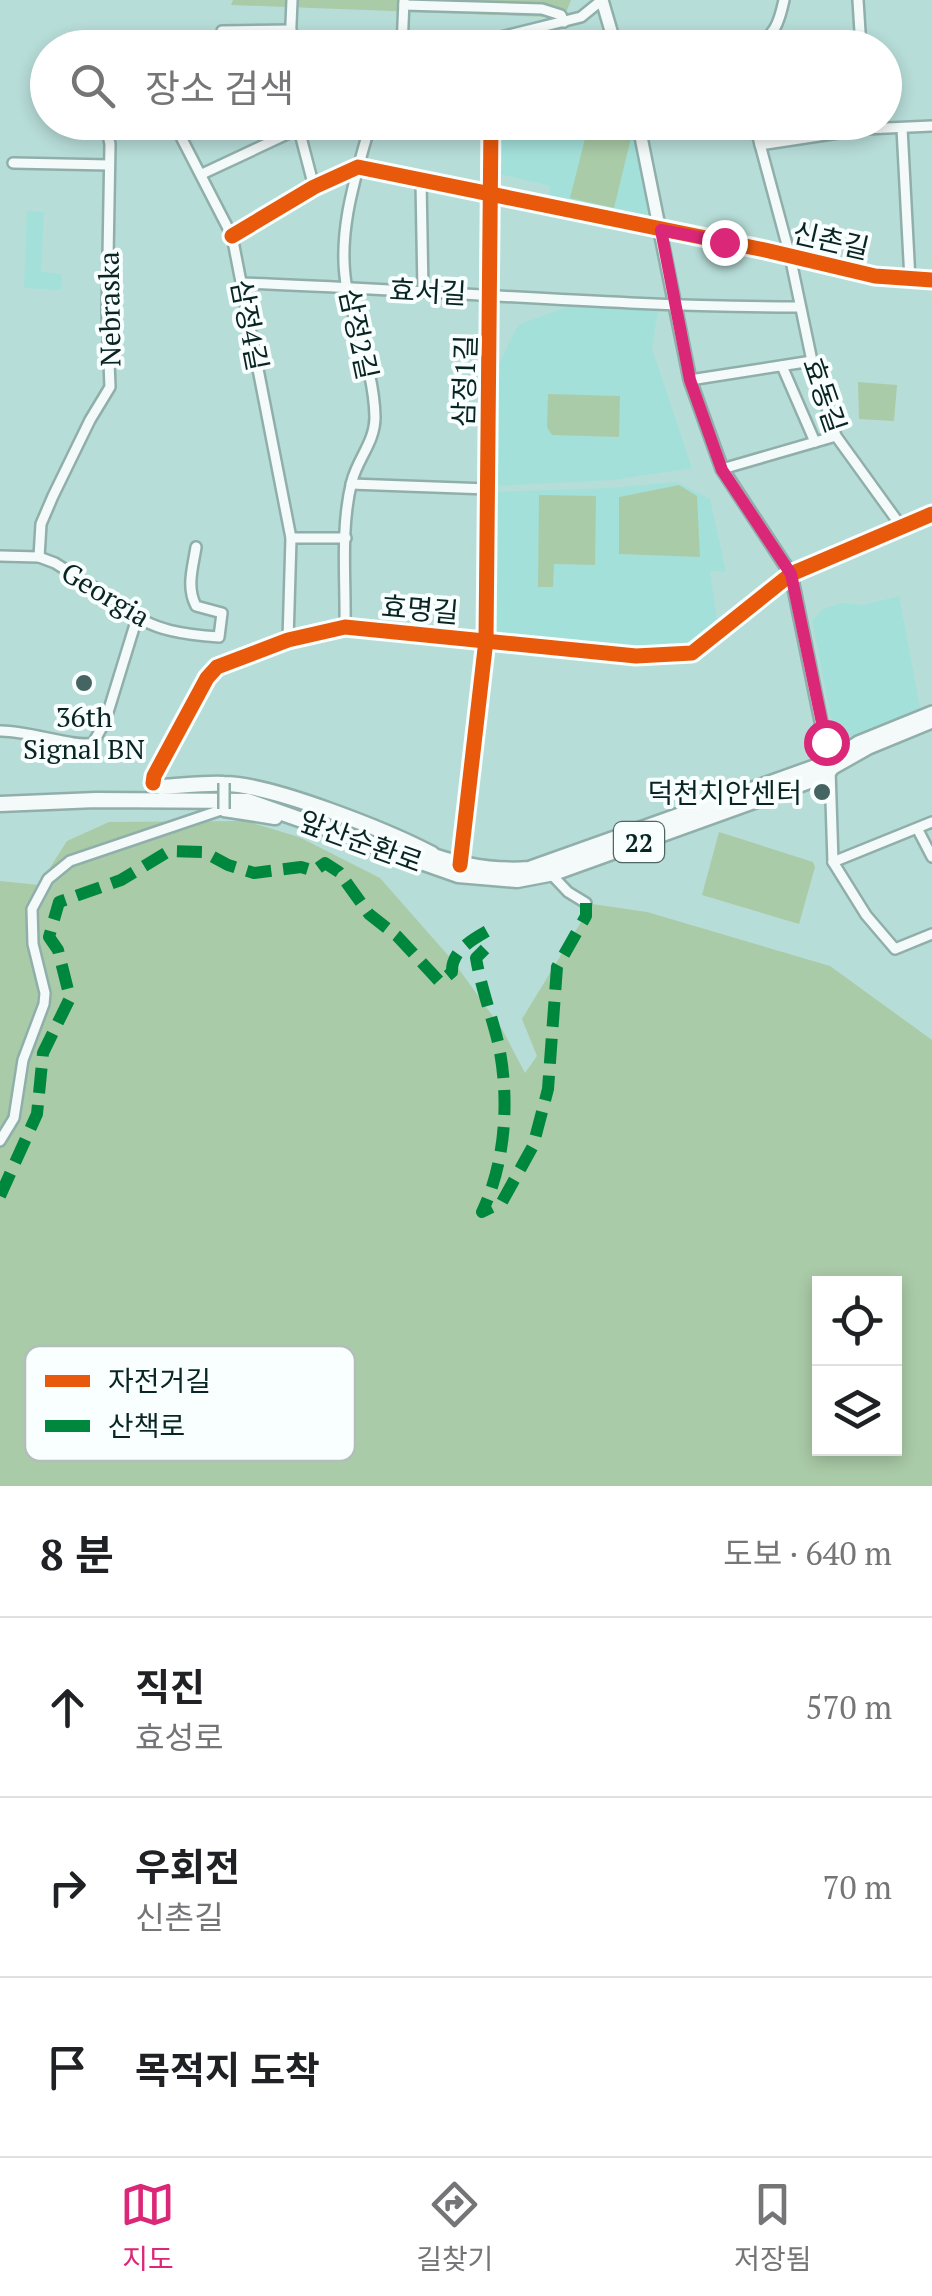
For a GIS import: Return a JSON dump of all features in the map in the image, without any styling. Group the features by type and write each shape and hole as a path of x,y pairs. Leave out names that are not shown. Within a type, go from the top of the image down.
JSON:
{"highway":[{"name":"앞산순환로","path":"449,865 529,869 829,766"},
{"name":"앞산순환로","path":"0,796 262,798 480,879 517,880 551,874 815,779 829,766"},
{"path":"153,784 254,788 404,839 449,865"},
{"name":"앞산순환로","path":"0,804 97,796"},
{"path":"224,808 280,818 424,867 449,865"}],"main road":[{"path":"602,0 611,30"},
{"path":"642,140 690,380 722,470 791,574 829,766"},
{"name":"앞산순환로","path":"829,766 858,742 932,712"},
{"name":"앞산순환로","path":"829,766 932,722"}],"street":[{"path":"291,30 292,0"},
{"path":"536,30 588,14 602,0"},
{"path":"775,30 784,0"},
{"path":"858,0 860,30"},
{"path":"403,30 404,2 542,9 561,16 564,22"},
{"path":"910,280 902,128 932,126"},
{"name":"Nebraska","path":"39,556 41,524 90,420 110,387 106,313 109,140"},
{"name":"삼정4길","path":"183,140 232,236 290,538 288,640"},
{"path":"202,174 269,140"},
{"path":"301,140 314,187"},
{"name":"삼정2길","path":"345,627 351,484 371,441 375,418 366,349 346,286 346,223 366,140"},
{"name":"삼정1길","path":"449,865 486,640 491,140"},
{"name":"효동길","path":"759,140 790,256 812,361 836,436 901,526"},
{"path":"760,145 788,140"},
{"path":"13,163 110,165"},
{"path":"232,236 314,187 358,167"},
{"name":"신촌길","path":"358,167 875,276 932,280"},
{"path":"420,182 424,290"},
{"name":"효서길","path":"242,284 424,290 674,307"},
{"path":"674,307 798,306"},
{"path":"690,380 812,361"},
{"path":"782,366 815,442"},
{"path":"722,470 836,436"},
{"path":"351,484 488,489"},
{"name":"효명길","path":"153,784 216,667 288,640 345,627 636,656 692,653 791,574 932,514"},
{"path":"290,538 346,538"},
{"name":"Georgia","path":"0,556 39,556 137,618 166,629 219,637 222,614 196,606 192,600 190,583 196,547"},
{"path":"0,731 58,738 75,745 94,743 105,722 137,618"},
{"path":"829,766 832,862 895,949 932,934"},
{"path":"0,1140 14,1118 23,1060 44,1004 31,922 38,893 57,868 83,855 224,808 224,784"},
{"path":"832,862 932,822"},
{"path":"918,830 932,858"},
{"path":"551,874 586,903"}],"shaded area":[{"path":"499,140 637,140 655,225 548,203 550,186 500,174"},
{"path":"27,211 44,212 41,272 62,274 61,290 24,288"},
{"path":"572,305 658,311 652,348 692,468 613,480 495,486 499,363 518,325"},
{"path":"677,482 710,499 726,572 710,571 718,627 686,645 490,633 495,492"},
{"path":"899,596 920,708 836,743 812,621 822,610 841,603 864,605"}],"green space":[{"path":"233,0 571,0 567,10 548,17 231,5"},
{"path":"585,140 631,140 614,208 570,198"},
{"path":"858,382 897,385 894,421 859,419"},
{"path":"548,394 620,396 619,437 552,435 547,427"},
{"path":"679,485 697,496 700,557 619,554 619,497"},
{"path":"539,495 596,496 595,565 554,564 553,587 538,587"},
{"path":"246,821 299,837 380,878 453,961 502,1029 525,1073 537,1056 522,1019 592,904 647,912 830,966 932,1040 932,1486 0,1486 0,881 39,885 67,841 109,822"},
{"path":"719,832 813,862 815,867 799,924 702,895"}],"marked path":[{"path":"0,1196 37,1114 43,1053 70,998 58,950 49,937 59,902 121,880 169,851 204,852 254,873 301,867 314,871 325,863 339,872 369,914 397,936 440,982 452,972 459,952 489,930"},
{"path":"485,949 476,958 498,1042 505,1107 501,1151 482,1212 502,1202 533,1146 548,1089 557,967 586,916 586,903"}],"cycle path":[{"path":"460,865 486,640 491,140"},
{"path":"232,236 314,187 358,167 875,276 932,280"},
{"path":"153,783 207,678 217,667 288,640 345,627 636,656 692,653 791,574 932,514"}],"place":[{"name":"36th Signal BN","path":"84,683"},
{"name":"덕천치안센터","path":"822,792"}],"route":[{"path":"724,242 661,230 690,380 722,470 791,574 826,742"}]}
